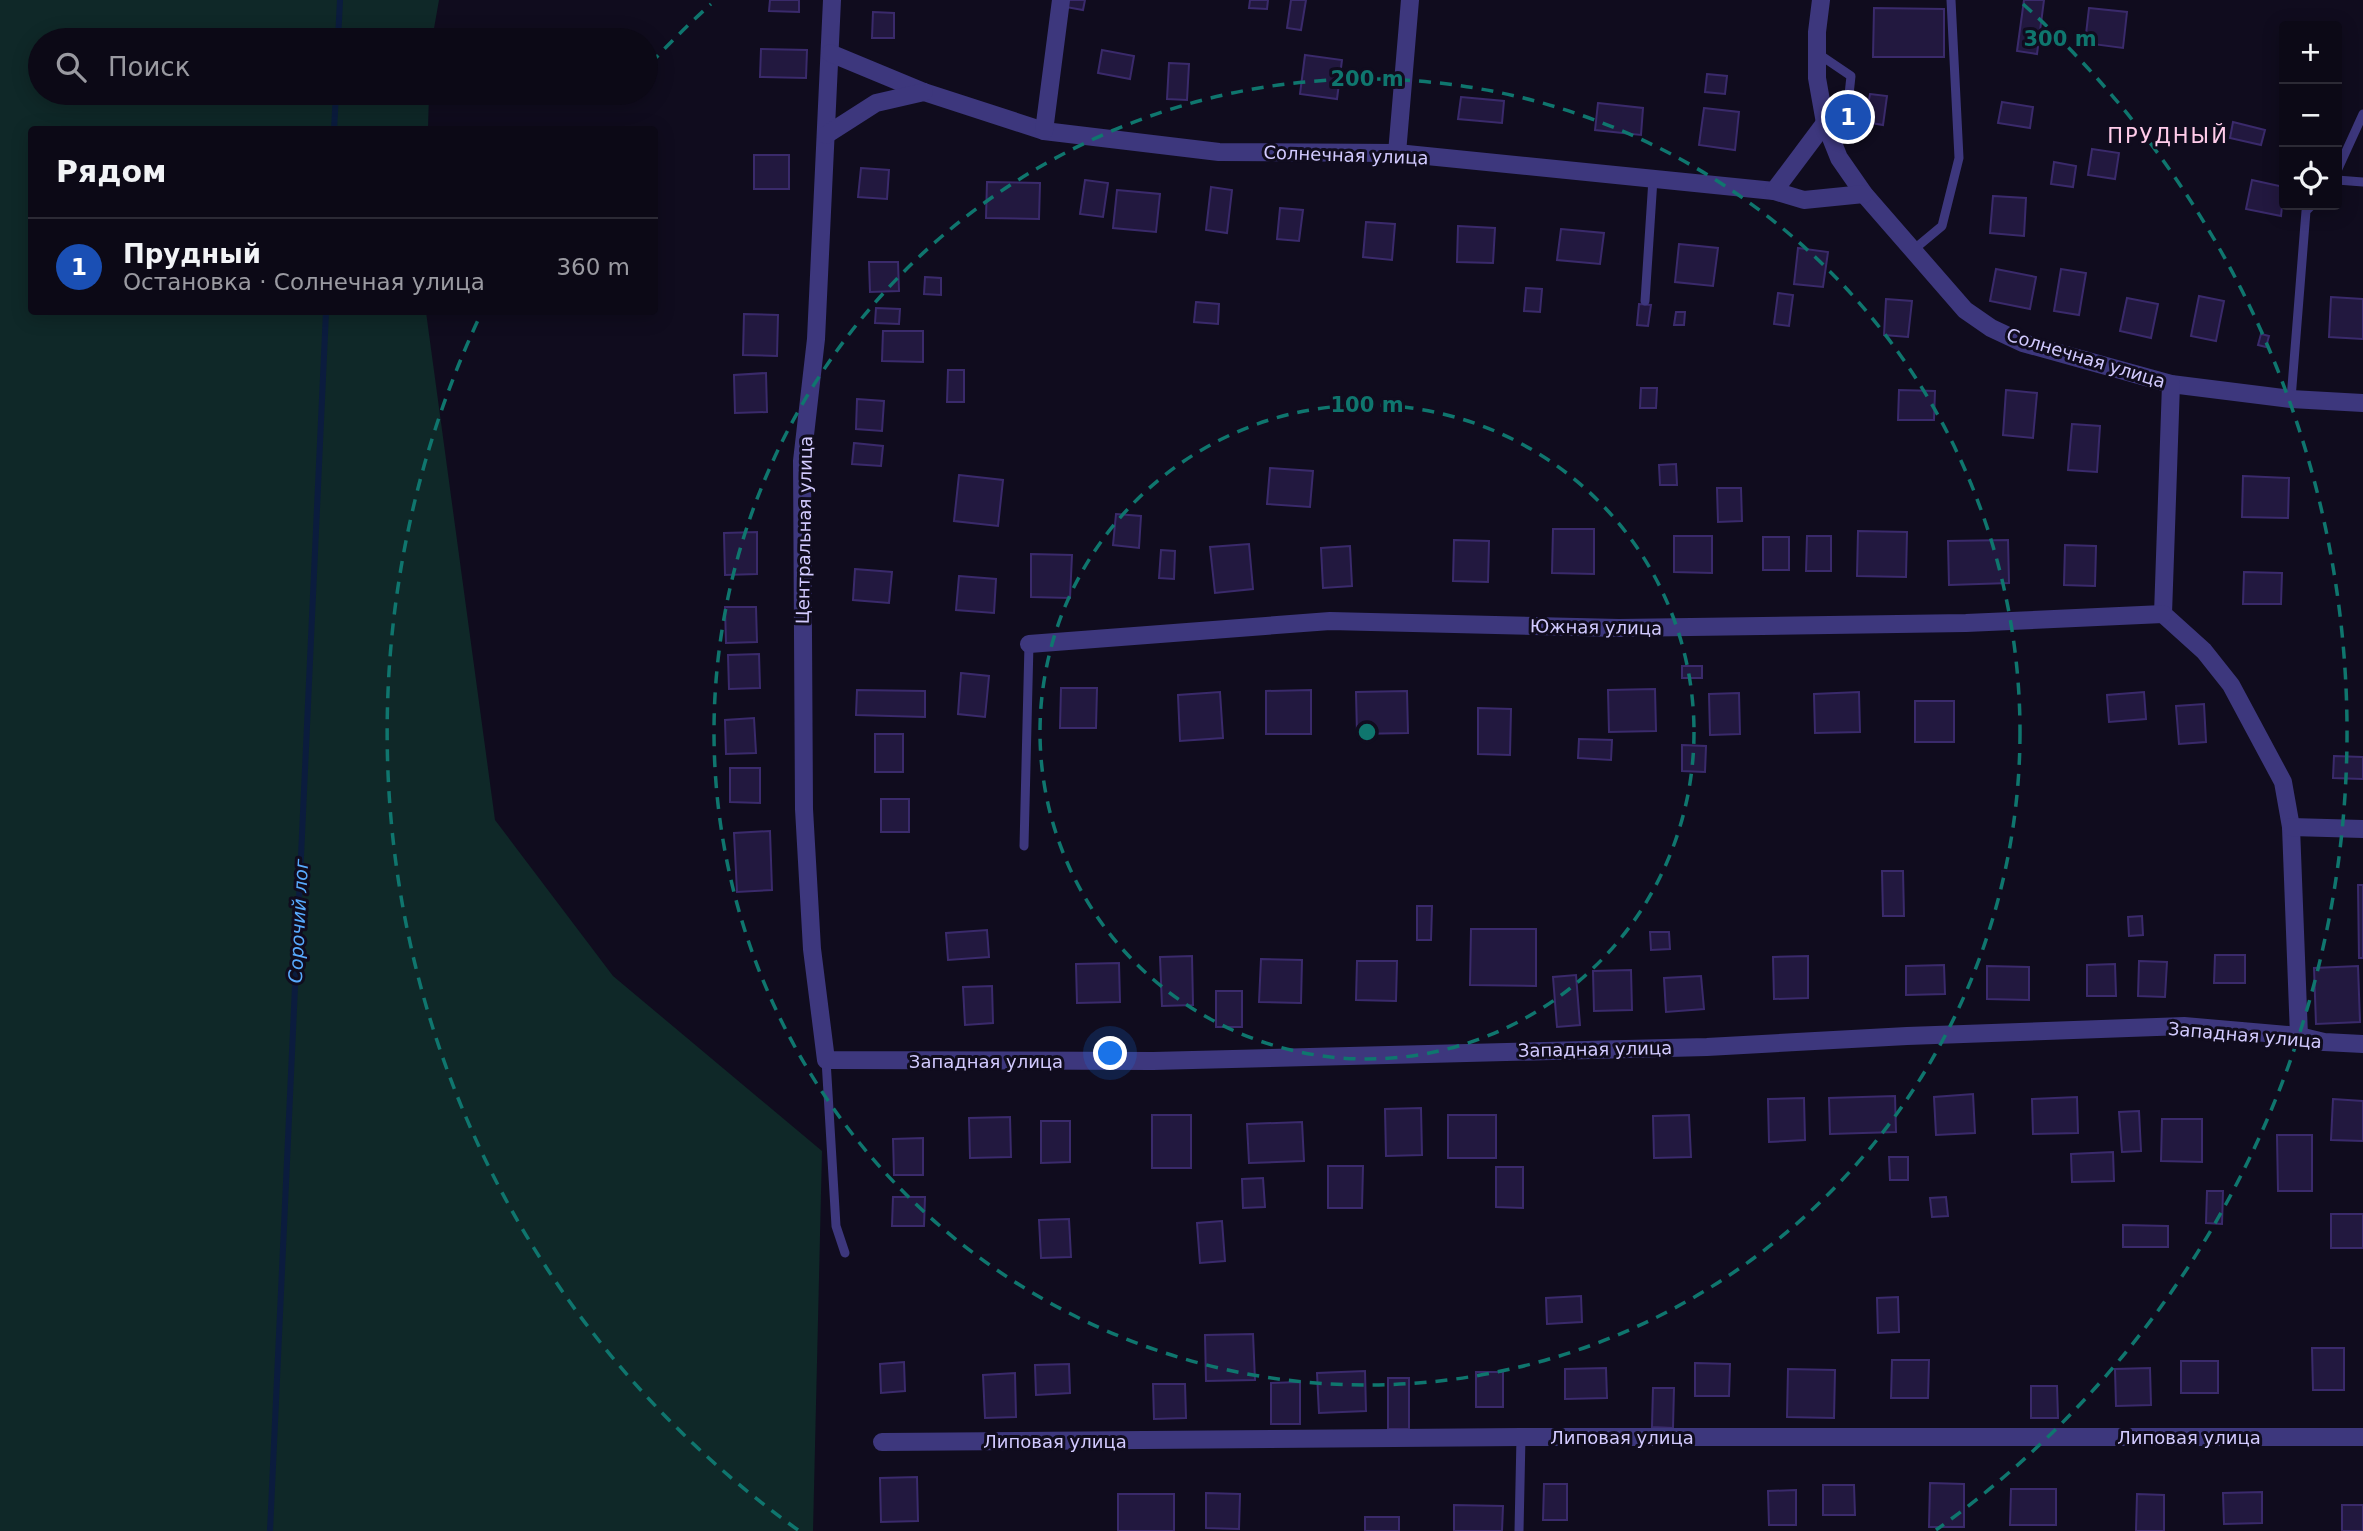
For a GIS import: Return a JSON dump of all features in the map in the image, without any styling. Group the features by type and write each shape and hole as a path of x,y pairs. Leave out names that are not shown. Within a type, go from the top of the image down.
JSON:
{"street":[{"name":"Центральная улица","path":"826,1060 812,949 804,809 802,461 816,339 832,0"},
{"path":"1044,131 1060,0"},
{"path":"1397,153 1410,0"},
{"name":"Солнечная улица","path":"1821,0 1817,32 1817,78 1827,128 1839,158 1864,194 1965,310 1991,328 2023,343 2171,384 2291,399 2363,402"},
{"name":"Солнечная улица","path":"830,53 924,92 1044,131 1219,152 1397,153 1774,191 1804,200 1864,194"},
{"path":"825,135 876,103 924,92"},
{"path":"1774,191 1827,128"},
{"path":"2171,384 2163,614 2204,651 2231,685 2283,782 2291,827 2299,1036"},
{"name":"Южная улица","path":"1029,644 1331,621 1619,628 1966,624 2163,614"},
{"path":"2291,827 2363,829"},
{"name":"Западная улица","path":"826,1060 1153,1061 1707,1047 1907,1036 2184,1026 2363,1044"},
{"name":"Липовая улица","path":"882,1442 1521,1437 2363,1437"}],"lane":[{"path":"1912,251 1942,226 1959,158 1951,0"},
{"path":"1817,53 1851,76 1845,132 1827,128"},
{"path":"2342,160 2363,114"},
{"path":"1645,301 1653,179"},
{"path":"2342,180 2363,182"},
{"path":"2291,399 2307,210"},
{"path":"1024,846 1029,644"},
{"path":"826,1060 836,1226 845,1253"},
{"path":"1519,1531 1521,1437"}],"green space":[{"path":"0,0 439,0 434,28 28,28 28,105 429,105 428,126 28,126 28,315 426,315 495,820 613,976 822,1151 813,1531 0,1531"}],"building":[{"path":"770,0 799,0 799,12 769,11"},
{"path":"1067,0 1085,0 1083,10 1066,7"},
{"path":"1250,0 1268,0 1267,9 1249,8"},
{"path":"1291,0 1306,0 1301,30 1287,28"},
{"path":"2024,0 2044,0 2037,54 2017,51"},
{"path":"1874,8 1944,9 1944,57 1873,57"},
{"path":"2089,8 2127,12 2123,48 2085,43"},
{"path":"873,12 894,13 894,38 872,38"},
{"path":"761,49 807,50 806,78 760,77"},
{"path":"1102,50 1134,56 1130,79 1098,73"},
{"path":"1305,55 1342,60 1337,99 1300,94"},
{"path":"1169,63 1189,64 1187,100 1167,99"},
{"path":"1707,74 1727,76 1725,94 1705,92"},
{"path":"1870,94 1887,96 1883,125 1865,122"},
{"path":"1461,97 1504,101 1502,123 1458,119"},
{"path":"2002,102 2033,107 2030,128 1998,123"},
{"path":"1598,103 1643,108 1641,135 1595,130"},
{"path":"1704,108 1739,112 1735,150 1699,145"},
{"path":"2233,122 2265,130 2261,145 2230,138"},
{"path":"2092,149 2119,153 2115,179 2088,175"},
{"path":"754,155 789,155 789,189 754,189"},
{"path":"2054,162 2076,166 2073,187 2051,184"},
{"path":"861,168 889,170 887,199 858,197"},
{"path":"1085,180 1108,183 1103,217 1080,214"},
{"path":"2252,180 2279,186 2281,216 2246,209"},
{"path":"987,182 1040,183 1039,219 986,218"},
{"path":"1211,187 1232,190 1227,233 1206,230"},
{"path":"1117,190 1160,194 1156,232 1113,228"},
{"path":"1993,196 2026,198 2024,236 1990,233"},
{"path":"1280,208 1303,210 1299,241 1277,239"},
{"path":"1366,222 1395,224 1392,260 1363,257"},
{"path":"1458,226 1495,228 1493,263 1457,262"},
{"path":"1561,229 1604,233 1600,264 1557,260"},
{"path":"1679,244 1718,248 1713,286 1675,282"},
{"path":"1798,248 1828,252 1823,287 1794,284"},
{"path":"869,262 898,262 899,291 870,292"},
{"path":"1996,269 2036,277 2030,309 1990,301"},
{"path":"2061,269 2086,273 2079,315 2054,311"},
{"path":"925,277 941,278 941,295 924,294"},
{"path":"1526,288 1542,289 1540,312 1524,311"},
{"path":"1778,293 1793,295 1789,326 1774,324"},
{"path":"2199,296 2224,301 2216,341 2191,336"},
{"path":"2331,297 2363,299 2363,339 2329,337"},
{"path":"2127,298 2158,304 2151,338 2120,331"},
{"path":"1886,299 1912,301 1908,337 1884,335"},
{"path":"1196,302 1219,304 1218,324 1194,322"},
{"path":"1639,304 1651,305 1648,326 1637,325"},
{"path":"876,308 900,309 899,324 875,323"},
{"path":"1676,312 1685,312 1684,325 1674,325"},
{"path":"744,314 778,315 777,356 743,355"},
{"path":"883,331 923,331 923,362 882,361"},
{"path":"2261,334 2269,336 2266,347 2258,345"},
{"path":"948,370 964,370 964,402 947,402"},
{"path":"766,373 767,412 735,413 734,375"},
{"path":"1641,388 1657,388 1656,408 1640,408"},
{"path":"1899,390 1935,391 1934,420 1898,420"},
{"path":"2006,390 2037,393 2033,438 2003,435"},
{"path":"857,399 884,401 882,431 856,429"},
{"path":"2072,424 2100,426 2097,472 2068,470"},
{"path":"854,443 883,446 881,466 852,464"},
{"path":"1676,464 1677,485 1660,485 1659,465"},
{"path":"1270,468 1313,471 1310,507 1267,504"},
{"path":"959,475 1003,480 998,526 954,521"},
{"path":"2243,476 2289,478 2288,518 2242,517"},
{"path":"1717,488 1741,488 1742,521 1718,522"},
{"path":"1116,514 1141,516 1139,548 1113,545"},
{"path":"1553,529 1594,529 1594,574 1552,573"},
{"path":"1858,531 1907,532 1906,577 1857,576"},
{"path":"757,532 757,574 725,575 724,533"},
{"path":"1674,536 1712,536 1712,573 1674,572"},
{"path":"1807,536 1831,536 1831,571 1806,571"},
{"path":"1763,537 1789,537 1789,570 1763,570"},
{"path":"1454,540 1489,541 1488,582 1453,581"},
{"path":"2008,540 2009,583 1949,585 1948,541"},
{"path":"1249,544 1253,589 1215,593 1210,547"},
{"path":"2065,545 2096,546 2095,586 2064,585"},
{"path":"1350,546 1352,586 1323,588 1321,548"},
{"path":"1161,550 1175,551 1174,579 1159,578"},
{"path":"1031,554 1072,555 1070,598 1031,597"},
{"path":"855,569 892,572 889,603 853,600"},
{"path":"2244,572 2282,573 2281,604 2243,604"},
{"path":"959,576 996,579 994,613 956,610"},
{"path":"725,607 756,607 757,642 726,643"},
{"path":"759,654 760,688 729,689 728,655"},
{"path":"1682,666 1702,666 1702,678 1682,678"},
{"path":"961,673 989,676 985,717 958,714"},
{"path":"1061,688 1097,688 1096,728 1060,728"},
{"path":"1655,689 1656,731 1609,732 1608,690"},
{"path":"857,690 925,691 925,717 856,715"},
{"path":"1311,690 1311,734 1266,734 1266,691"},
{"path":"1407,691 1408,733 1357,734 1356,692"},
{"path":"1220,692 1223,738 1180,741 1178,695"},
{"path":"1859,692 1860,732 1815,733 1814,694"},
{"path":"2144,692 2146,719 2109,722 2107,695"},
{"path":"1739,693 1740,734 1710,735 1709,694"},
{"path":"1915,701 1954,701 1954,742 1915,742"},
{"path":"2204,704 2206,742 2179,744 2176,706"},
{"path":"1478,708 1511,709 1510,755 1478,754"},
{"path":"754,718 756,753 726,754 725,720"},
{"path":"875,734 903,734 903,772 875,772"},
{"path":"1579,739 1612,740 1611,760 1578,758"},
{"path":"1682,745 1706,746 1705,772 1682,771"},
{"path":"2334,756 2363,757 2363,779 2333,778"},
{"path":"730,768 760,768 760,803 730,802"},
{"path":"881,799 909,799 909,832 881,832"},
{"path":"770,831 772,890 737,892 734,833"},
{"path":"1882,871 1903,871 1904,916 1883,916"},
{"path":"2358,885 2363,885 2363,958 2359,958"},
{"path":"1417,906 1432,906 1431,940 1417,940"},
{"path":"2142,916 2143,935 2129,936 2128,917"},
{"path":"1471,929 1536,929 1536,986 1470,985"},
{"path":"987,930 989,957 948,960 946,933"},
{"path":"1650,932 1669,932 1670,949 1651,950"},
{"path":"2215,955 2245,955 2245,983 2214,983"},
{"path":"1192,956 1193,1005 1162,1006 1160,957"},
{"path":"1808,956 1808,998 1774,999 1773,957"},
{"path":"1261,959 1302,960 1301,1003 1259,1002"},
{"path":"1357,961 1397,961 1396,1001 1356,1000"},
{"path":"2139,961 2167,962 2165,997 2138,996"},
{"path":"1119,963 1120,1002 1077,1003 1076,964"},
{"path":"2115,964 2116,996 2087,996 2087,965"},
{"path":"1944,965 1945,994 1906,995 1906,966"},
{"path":"1987,966 2029,967 2029,1000 1987,999"},
{"path":"2358,966 2360,1022 2316,1024 2314,968"},
{"path":"1631,970 1632,1010 1594,1011 1593,971"},
{"path":"1576,975 1580,1025 1557,1027 1553,977"},
{"path":"1701,976 1704,1009 1666,1012 1664,978"},
{"path":"992,986 993,1023 965,1025 963,987"},
{"path":"1216,991 1242,991 1242,1027 1216,1027"},
{"path":"1973,1094 1975,1133 1936,1135 1934,1097"},
{"path":"1895,1096 1896,1132 1830,1134 1829,1098"},
{"path":"2077,1097 2078,1133 2033,1134 2032,1099"},
{"path":"1804,1098 1805,1140 1769,1142 1768,1099"},
{"path":"2333,1099 2363,1101 2363,1141 2331,1140"},
{"path":"1421,1108 1422,1155 1386,1156 1385,1109"},
{"path":"2139,1111 2141,1151 2122,1152 2119,1112"},
{"path":"1152,1115 1191,1115 1191,1168 1152,1168"},
{"path":"1448,1115 1496,1115 1496,1158 1448,1158"},
{"path":"1689,1115 1691,1157 1654,1158 1653,1116"},
{"path":"1010,1117 1011,1157 970,1158 969,1118"},
{"path":"2162,1119 2202,1119 2202,1162 2161,1161"},
{"path":"1041,1121 1070,1121 1070,1162 1041,1163"},
{"path":"1302,1122 1304,1161 1249,1163 1247,1124"},
{"path":"2277,1135 2312,1135 2312,1191 2278,1191"},
{"path":"923,1138 923,1175 894,1175 893,1139"},
{"path":"2113,1152 2114,1181 2072,1182 2071,1154"},
{"path":"1889,1157 1908,1157 1908,1180 1890,1180"},
{"path":"1328,1166 1363,1166 1362,1208 1328,1208"},
{"path":"1496,1167 1523,1167 1523,1208 1496,1207"},
{"path":"1263,1178 1265,1207 1243,1208 1242,1179"},
{"path":"2207,1191 2223,1191 2222,1224 2206,1223"},
{"path":"893,1197 925,1197 924,1226 892,1226"},
{"path":"1946,1197 1948,1216 1932,1217 1930,1198"},
{"path":"2331,1214 2363,1214 2363,1248 2331,1248"},
{"path":"1069,1219 1071,1257 1041,1258 1039,1220"},
{"path":"1222,1221 1225,1261 1200,1263 1197,1223"},
{"path":"2123,1225 2168,1226 2168,1247 2123,1247"},
{"path":"1581,1296 1582,1322 1547,1324 1546,1298"},
{"path":"1898,1297 1899,1332 1878,1333 1877,1298"},
{"path":"1253,1334 1255,1380 1206,1381 1205,1335"},
{"path":"2312,1348 2344,1348 2344,1390 2313,1390"},
{"path":"1892,1360 1929,1360 1928,1398 1891,1398"},
{"path":"2181,1361 2218,1361 2218,1393 2181,1393"},
{"path":"904,1362 905,1391 881,1393 880,1364"},
{"path":"1695,1363 1730,1364 1729,1396 1695,1396"},
{"path":"1069,1364 1070,1393 1036,1395 1035,1365"},
{"path":"1606,1368 1607,1398 1565,1399 1565,1369"},
{"path":"2150,1368 2151,1405 2116,1406 2115,1369"},
{"path":"1788,1369 1835,1370 1834,1418 1787,1417"},
{"path":"1365,1371 1366,1411 1319,1413 1317,1373"},
{"path":"1476,1372 1503,1372 1503,1407 1476,1407"},
{"path":"1015,1373 1016,1417 985,1418 983,1375"},
{"path":"1388,1378 1409,1378 1409,1429 1388,1429"},
{"path":"1300,1382 1300,1424 1271,1424 1271,1383"},
{"path":"1153,1384 1185,1384 1186,1418 1154,1419"},
{"path":"2031,1386 2057,1386 2058,1418 2031,1418"},
{"path":"1653,1388 1674,1388 1673,1428 1652,1427"},
{"path":"917,1477 918,1521 881,1522 880,1478"},
{"path":"1930,1483 1964,1484 1964,1527 1929,1527"},
{"path":"1544,1484 1567,1484 1567,1520 1543,1520"},
{"path":"1823,1485 1854,1485 1855,1515 1823,1515"},
{"path":"2011,1489 2056,1489 2056,1525 2010,1525"},
{"path":"1796,1490 1796,1525 1769,1525 1768,1491"},
{"path":"2262,1492 2262,1523 2224,1524 2223,1493"},
{"path":"1206,1493 1240,1494 1239,1529 1206,1528"},
{"path":"1118,1494 1174,1494 1174,1531 1118,1531"},
{"path":"2137,1494 2164,1495 2164,1531 2136,1531"},
{"path":"1454,1505 1503,1506 1502,1531 1454,1531"},
{"path":"2342,1505 2363,1505 2363,1531 2342,1531"},
{"path":"1365,1517 1399,1517 1399,1531 1365,1531"}],"waterway":[{"name":"Сорочий лог","path":"339,28 340,0"},
{"name":"Сорочий лог","path":"334,126 335,105"},
{"name":"Сорочий лог","path":"270,1531 326,315"}],"place":[{"name":"Прудный","path":"1848,117"}],"district":[{"name":"ПРУДНЫЙ","path":"2168,136"}]}
